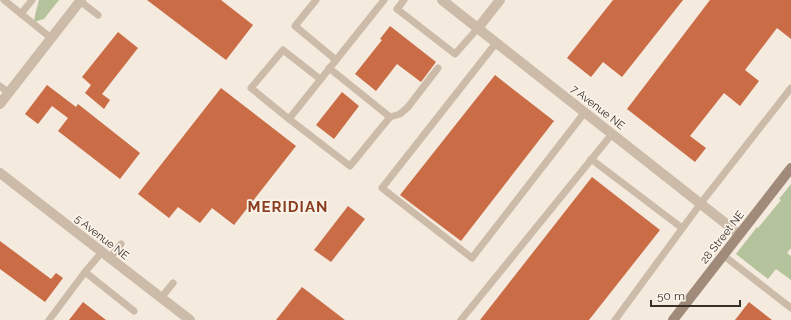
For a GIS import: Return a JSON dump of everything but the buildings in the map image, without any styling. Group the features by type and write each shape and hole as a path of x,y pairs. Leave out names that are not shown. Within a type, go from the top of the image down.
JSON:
{"street":[{"name":"7 Avenue NE","path":"442,0 739,234"},
{"path":"478,28 500,0"},
{"path":"0,104 81,1"},
{"name":"28 Street NE","path":"673,320 791,168"},
{"name":"5 Avenue NE","path":"0,173 190,320"}],"lane":[{"path":"4,0 51,38"},
{"path":"21,14 32,0"},
{"path":"316,0 295,26 336,60"},
{"path":"289,119 384,0"},
{"path":"404,0 397,9 455,54 478,28"},
{"path":"81,1 98,15"},
{"path":"496,42 382,188 472,258 585,112"},
{"path":"320,79 283,50 251,88 350,166 390,117 400,114 408,107 438,68"},
{"path":"329,68 390,117"},
{"path":"0,86 9,93"},
{"path":"615,320 700,203 791,88"},
{"path":"461,320 612,134"},
{"path":"591,159 682,228"},
{"path":"110,258 121,244"},
{"path":"49,320 102,252"},
{"path":"723,255 791,308"},
{"path":"85,272 134,311"},
{"path":"161,298 173,283"}],"green space":[{"path":"39,0 59,0 44,19 34,22 35,15"},
{"path":"791,184 791,248 787,253 791,256 791,280 776,269 768,279 736,254 781,200 779,199"}],"district":[{"name":"MERIDIAN","path":"288,207"}]}
